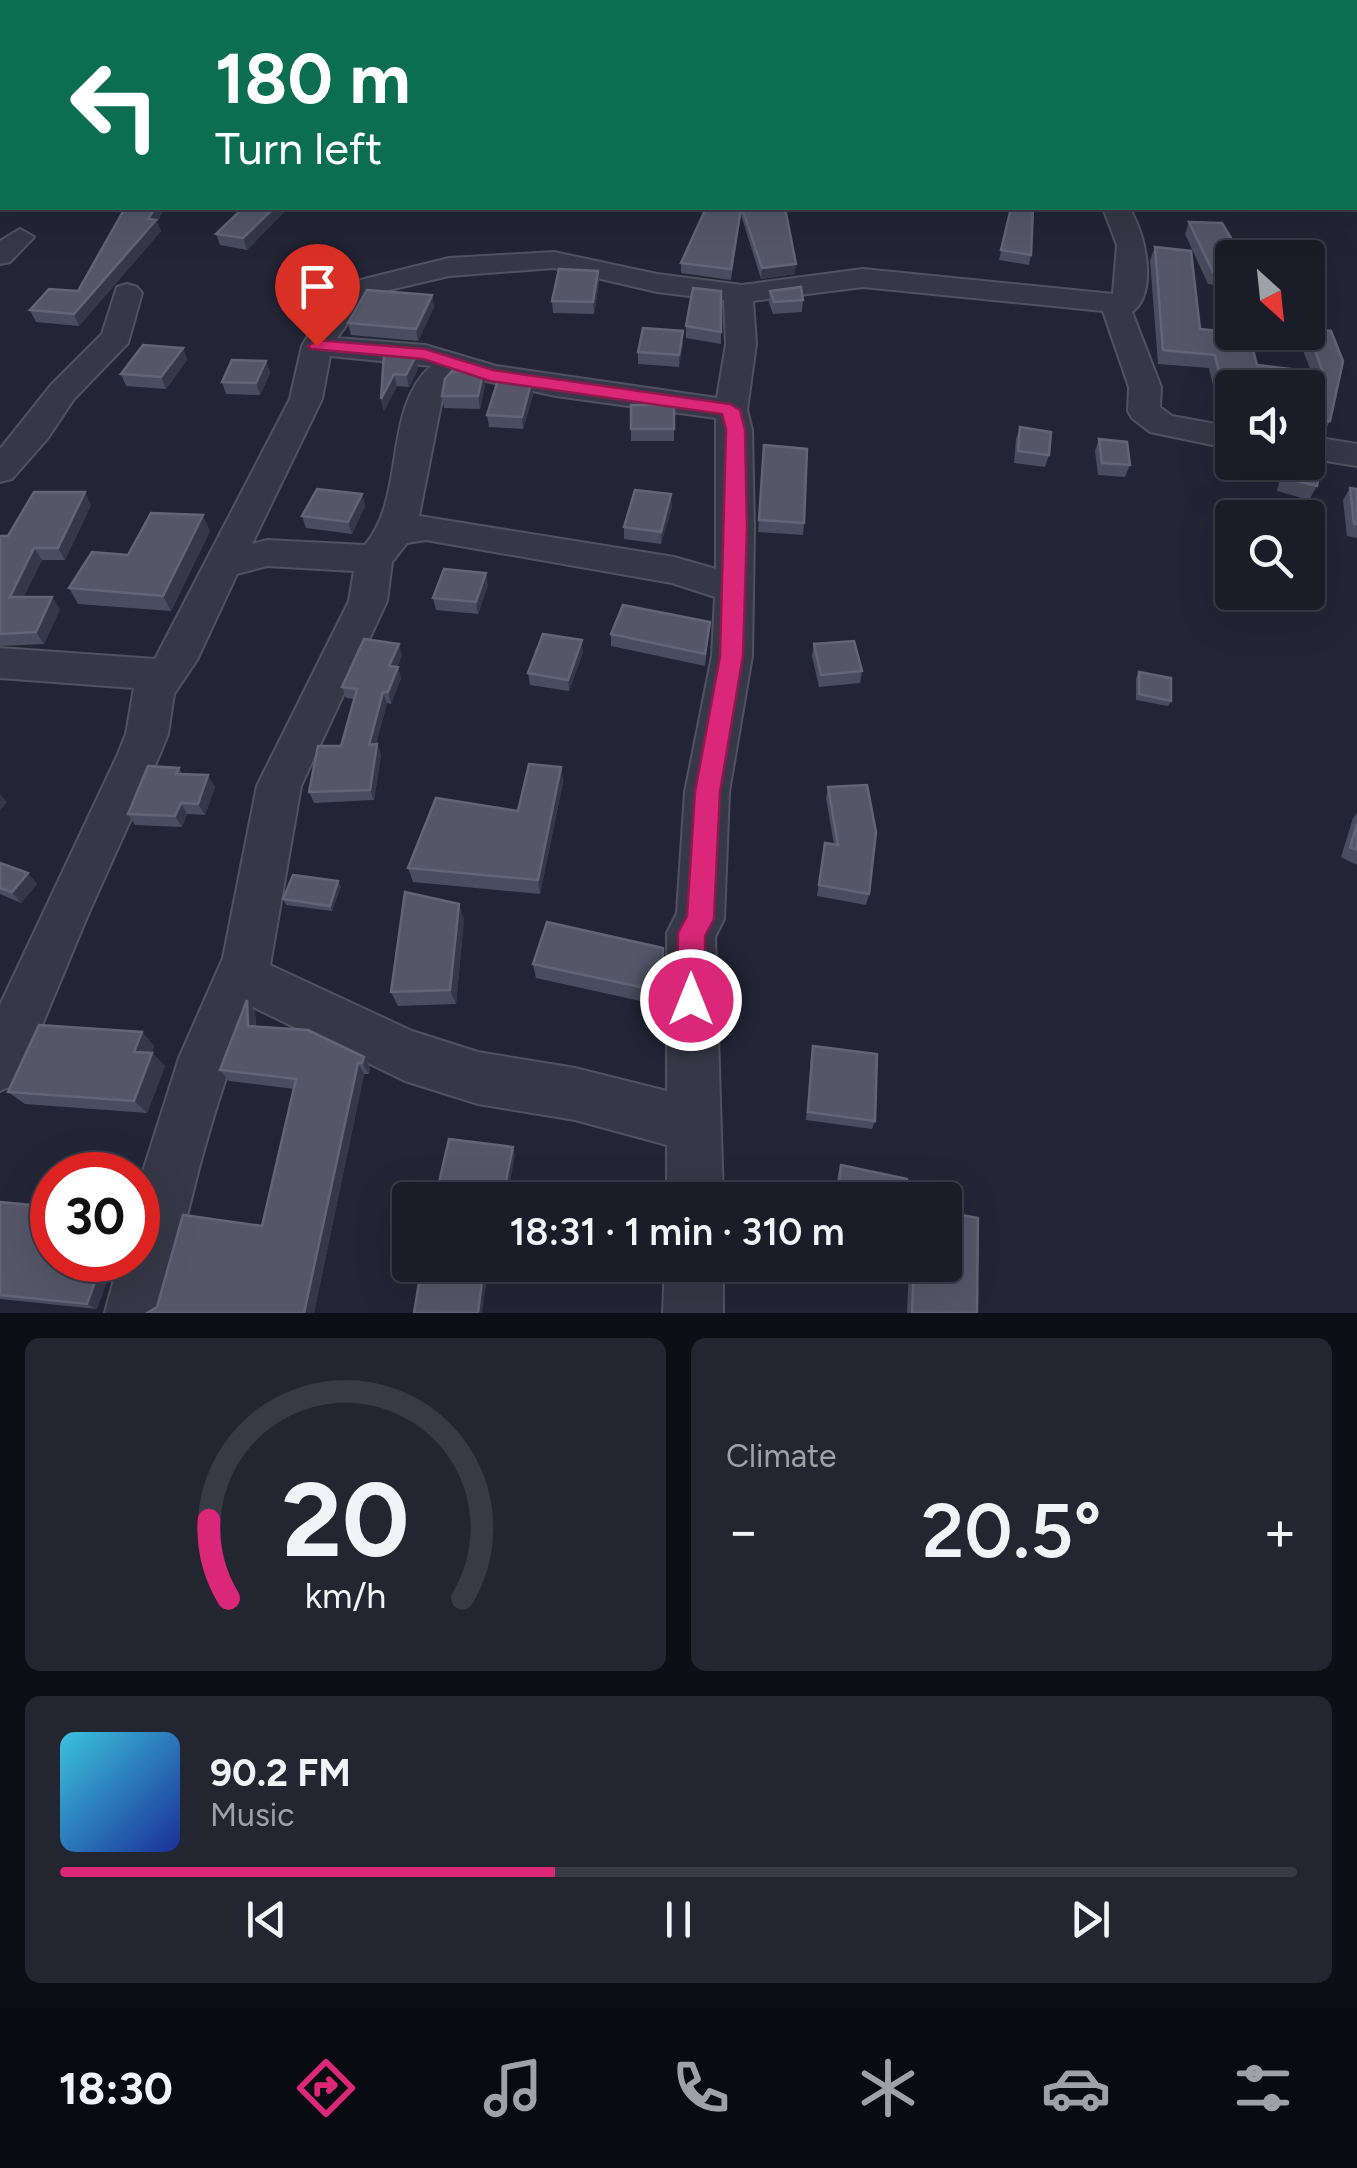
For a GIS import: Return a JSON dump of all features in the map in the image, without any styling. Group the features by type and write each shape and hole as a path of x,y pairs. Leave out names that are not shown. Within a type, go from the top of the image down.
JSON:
{"street":[{"path":"1118,210 1128,232 1133,280 1126,304 1117,312 1145,387 1144,411 1162,425 1215,435"},
{"path":"0,1065 63,917 140,754 148,734 154,690 166,676 306,399 317,346 332,320 358,290 449,267 554,260 657,283 747,294"},
{"path":"695,1182 691,933 700,919 707,792 732,656 736,430 730,410 741,344 739,297 798,284 863,278 1126,304"},
{"path":"0,470 62,392 118,337 126,292"},
{"path":"317,346 425,354 490,375 730,410"},
{"path":"135,1313 172,1159 205,1058 240,975 259,909 270,816 279,786 368,601 384,546 406,501 429,386 441,373 464,366"},
{"path":"1325,450 1357,455"},
{"path":"223,566 267,553 384,546 426,527 674,570 734,588"},
{"path":"0,663 166,676"},
{"path":"240,975 405,1055 478,1078 575,1094 695,1126"},
{"path":"693,1313 694,1282"}],"building":[{"path":"124,210 154,210 148,219 156,220 74,314 30,310 49,289 78,291"},
{"path":"241,210 272,210 243,238 216,234"},
{"path":"705,210 741,210 731,269 681,263"},
{"path":"743,210 785,210 796,264 762,268"},
{"path":"1011,210 1033,210 1031,255 1001,250"},
{"path":"1189,222 1222,223 1231,238 1215,240 1213,272"},
{"path":"1155,247 1191,251 1200,329 1215,331 1215,350 1253,350 1257,365 1298,370 1218,370 1215,355 1163,350"},
{"path":"559,269 598,271 593,302 552,301"},
{"path":"801,287 803,300 774,302 770,291"},
{"path":"693,288 721,291 721,332 686,326"},
{"path":"367,290 432,295 416,329 348,323"},
{"path":"643,328 683,331 679,355 638,352"},
{"path":"1325,330 1331,331 1343,361 1330,421 1325,420 1325,370 1315,350 1325,350"},
{"path":"143,345 183,348 161,377 121,374"},
{"path":"384,353 416,356 406,375 394,374 381,399"},
{"path":"232,360 266,361 256,383 222,382"},
{"path":"452,371 483,373 478,396 442,396 445,379"},
{"path":"498,380 531,383 522,417 487,415"},
{"path":"631,405 674,405 674,429 631,429"},
{"path":"1020,427 1051,432 1049,455 1018,451"},
{"path":"1099,439 1127,442 1130,465 1102,463"},
{"path":"764,445 807,449 804,523 759,520"},
{"path":"1292,480 1318,480 1317,486"},
{"path":"1350,488 1357,489 1357,524 1354,524"},
{"path":"317,489 362,494 348,522 302,516"},
{"path":"635,490 671,494 661,532 624,527"},
{"path":"34,492 85,492 58,548 34,548 10,597 52,597 36,632 0,634 0,536 8,536"},
{"path":"151,513 203,515 163,596 69,588 92,552 128,555"},
{"path":"444,569 486,573 476,602 433,598"},
{"path":"623,605 710,622 705,654 611,634"},
{"path":"543,634 582,640 568,680 528,673"},
{"path":"364,639 399,644 389,666 398,667 388,692 383,692 369,745 377,744 370,790 309,792 318,746 341,746 357,689 342,687"},
{"path":"854,641 862,671 821,675 814,644"},
{"path":"1139,672 1171,678 1171,701 1139,694"},
{"path":"529,764 561,767 538,880 408,868 436,798 518,811"},
{"path":"148,766 179,768 176,774 208,775 198,804 181,803 175,816 128,814"},
{"path":"867,785 876,832 869,894 819,885 825,843 838,845 828,787"},
{"path":"1357,824 1357,850 1350,847"},
{"path":"0,863 28,873 12,892 0,888"},
{"path":"293,875 338,881 330,906 283,899"},
{"path":"405,892 459,904 450,990 391,992"},
{"path":"547,922 663,948 663,992 533,964"},
{"path":"247,1000 248,1026 308,1030 364,1057 358,1063 304,1313 147,1313 157,1307 183,1215 262,1226 296,1079 220,1070"},
{"path":"39,1025 142,1032 134,1052 152,1053 134,1101 8,1092"},
{"path":"813,1046 877,1054 875,1121 808,1112"},
{"path":"449,1139 513,1147 506,1182 439,1182"},
{"path":"841,1165 907,1179 907,1182 839,1182"},
{"path":"0,1202 30,1205 30,1282 95,1282 87,1304 0,1295"},
{"path":"962,1215 978,1218 977,1313 912,1313 913,1282 962,1282"},
{"path":"419,1282 482,1282 478,1313 414,1313"}],"route":[{"path":"317,346 425,354 490,375 730,410 736,430 732,656 707,792 700,919 691,933 691,1000"}]}
